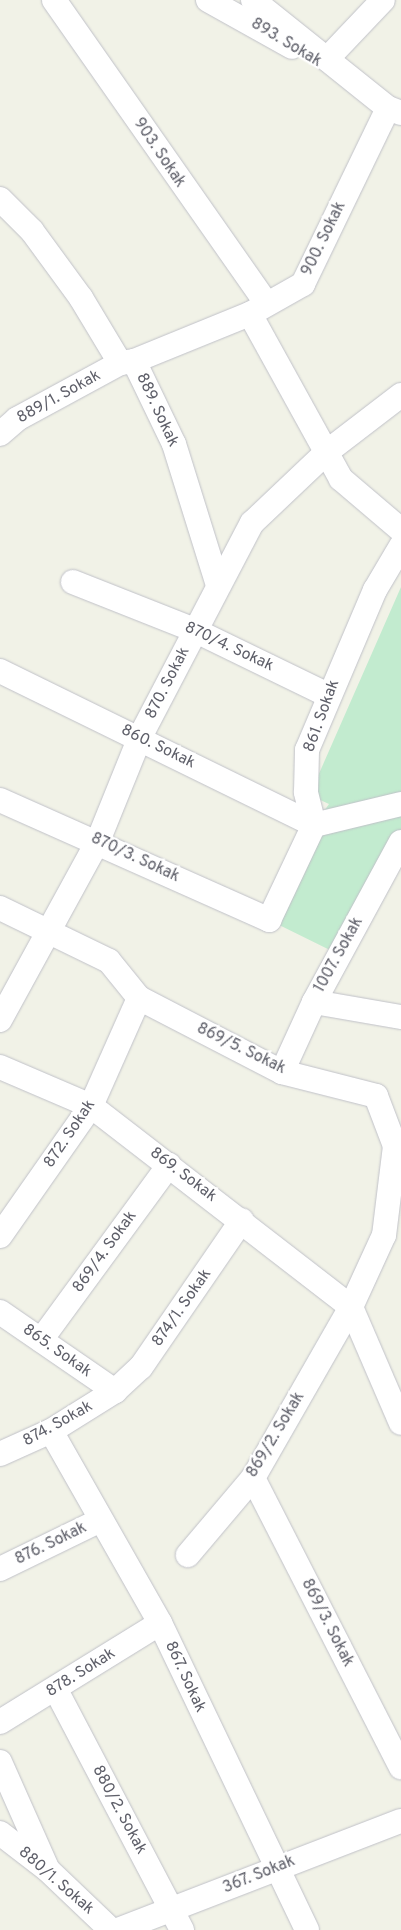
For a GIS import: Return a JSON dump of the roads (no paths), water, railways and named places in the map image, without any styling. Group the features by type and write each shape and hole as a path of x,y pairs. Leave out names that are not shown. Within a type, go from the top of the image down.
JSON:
{"street":[{"name":"903. Sokak","path":"54,0 258,309 341,479 400,544"},
{"name":"893. Sokak","path":"208,0 363,88"},
{"name":"893. Sokak","path":"253,0 363,88 394,110"},
{"path":"328,59 383,0"},
{"name":"900. Sokak","path":"127,362 258,309 303,284 394,110"},
{"name":"889. Sokak","path":"0,199 32,232 127,362 174,444 217,582"},
{"name":"889/1. Sokak","path":"0,434 17,419 127,362"},
{"name":"870. Sokak","path":"0,1020 52,931 98,841 140,737 217,582 252,523 328,451 401,395"},
{"name":"861. Sokak","path":"314,825 306,792 307,750 328,695 400,544"},
{"name":"870/4. Sokak","path":"73,582 194,630 328,695"},
{"name":"860. Sokak","path":"0,671 140,737 314,825"},
{"name":"870/3. Sokak","path":"0,800 98,841 269,920 314,825"},
{"path":"314,825 401,804"},
{"name":"1007. Sokak","path":"282,1072 314,1002 401,842"},
{"name":"869/5. Sokak","path":"0,908 52,931 109,961 139,998 282,1072 376,1096 395,1146 393,1233 351,1307"},
{"name":"872. Sokak","path":"0,1236 91,1106 139,998"},
{"path":"314,1002 401,1017"},
{"name":"869. Sokak","path":"0,1067 91,1106 242,1220 351,1307"},
{"name":"869/4. Sokak","path":"41,1340 169,1165"},
{"name":"874/1. Sokak","path":"115,1391 141,1367 242,1220"},
{"path":"351,1307 401,1423"},
{"name":"869/2. Sokak","path":"188,1555 253,1478 351,1307"},
{"name":"865. Sokak","path":"0,1312 115,1391"},
{"name":"874. Sokak","path":"0,1454 51,1430 115,1391"},
{"name":"867. Sokak","path":"51,1430 160,1623 275,1869 307,1930"},
{"name":"869/3. Sokak","path":"253,1478 401,1768"},
{"name":"876. Sokak","path":"0,1569 101,1520"},
{"name":"878. Sokak","path":"0,1722 56,1690 160,1623"},
{"name":"880/2. Sokak","path":"56,1690 177,1920"},
{"path":"0,1762 48,1870"},
{"name":"367. Sokak","path":"118,1930 177,1920 275,1869 401,1820"},
{"name":"880/1. Sokak","path":"0,1833 48,1870 111,1930"}]}
